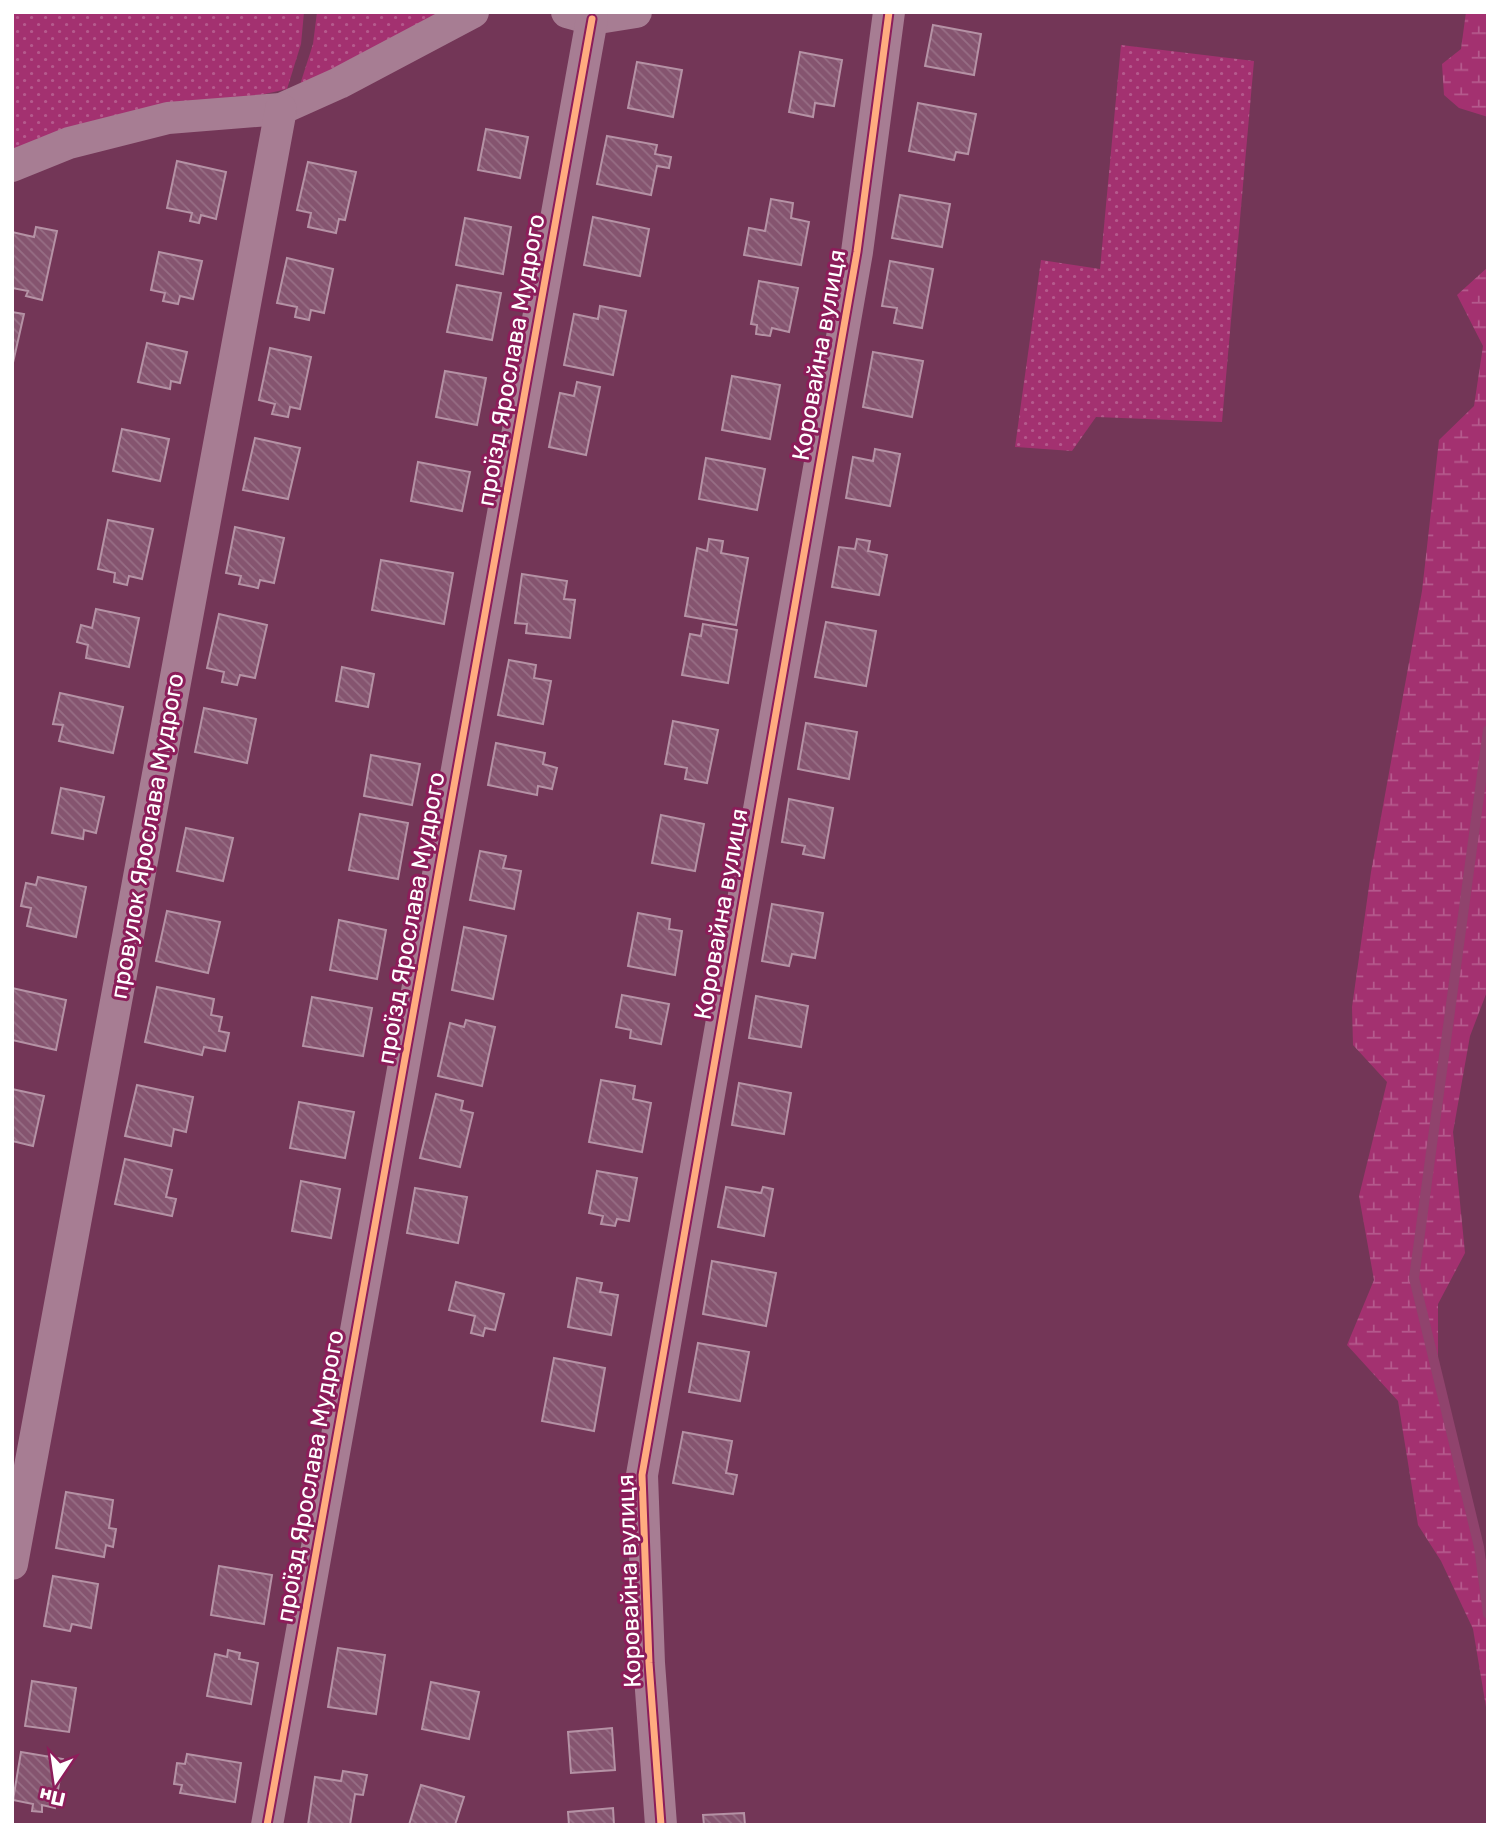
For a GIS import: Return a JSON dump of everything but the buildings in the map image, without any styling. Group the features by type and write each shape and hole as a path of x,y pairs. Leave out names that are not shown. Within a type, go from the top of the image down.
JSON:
{"street":[{"path":"12,166 69,143 168,118 281,109 339,83 472,12"},
{"path":"579,16 636,12"},
{"name":"Коровайна вулиця","path":"662,1825 649,1663 642,1475 857,252 889,12"},
{"name":"проїзд Ярослава Мудрого","path":"267,1825 579,16"},
{"name":"провулок Ярослава Мудрого","path":"12,1564 281,109"}],"green space":[{"path":"12,12 304,12 301,44 287,89 12,152"},
{"path":"317,12 455,12 298,91 313,44"},
{"path":"1466,12 1488,12 1488,117 1459,108 1444,95 1442,64 1461,49"},
{"path":"1121,45 1254,61 1222,422 1096,417 1072,451 1015,447 1041,260 1100,269"},
{"path":"1488,267 1488,989 1470,1036 1453,1132 1465,1253 1438,1304 1438,1376 1479,1547 1488,1564 1488,1719 1473,1629 1441,1561 1418,1525 1398,1401 1347,1345 1374,1280 1359,1196 1387,1082 1353,1045 1352,1007 1371,872 1422,591 1439,440 1474,406 1483,346 1457,295"}],"waterway":[{"path":"1488,730 1414,1278 1479,1547 1488,1614"}],"cycle path":[{"path":"661,1825 649,1663 642,1475 857,252 889,12"},
{"path":"267,1825 592,19"}]}
